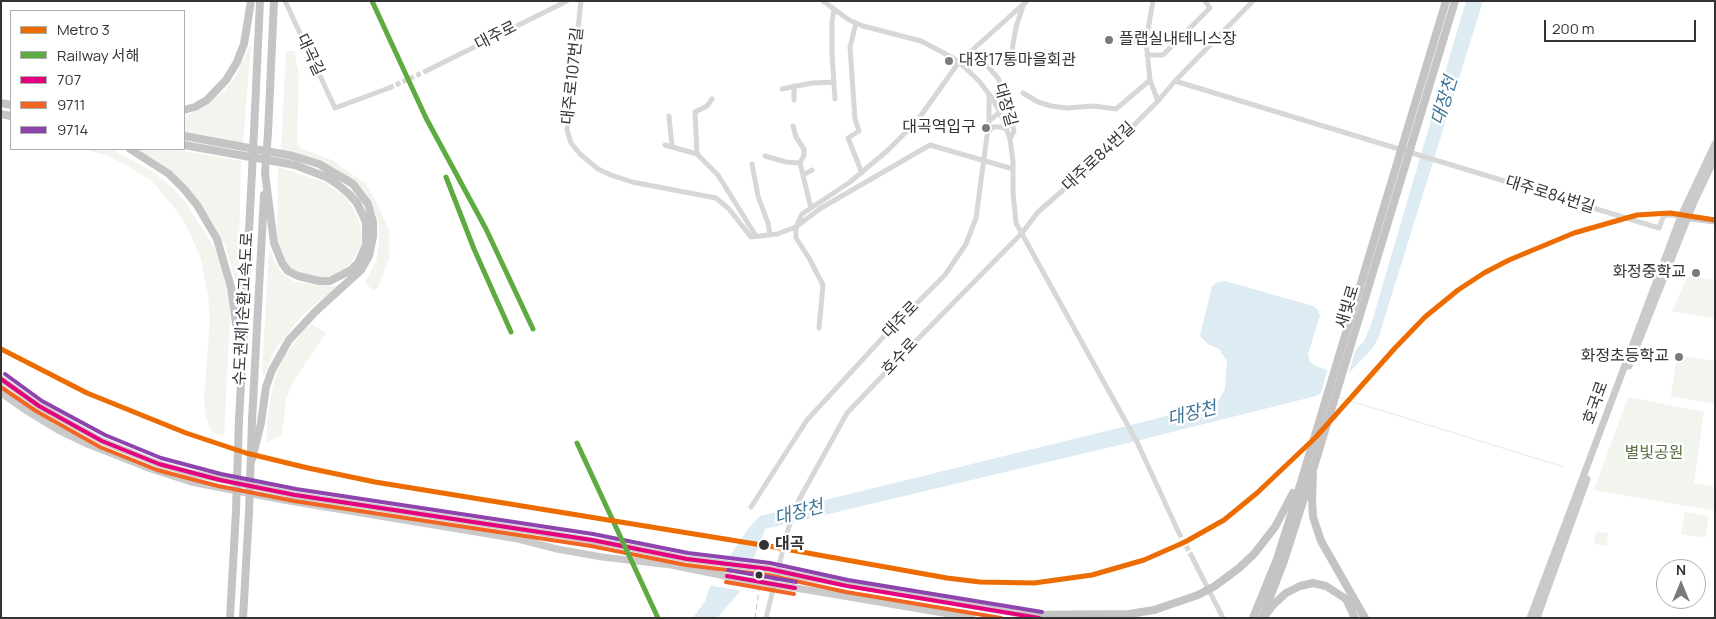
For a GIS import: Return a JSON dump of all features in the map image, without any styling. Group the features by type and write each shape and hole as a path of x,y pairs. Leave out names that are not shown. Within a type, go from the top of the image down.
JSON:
{"highway":[{"path":"185,110 195,107 207,100 226,80 237,62 244,44 251,1"},
{"name":"수도권제1순환고속도로","path":"243,618 274,1"},
{"name":"새빛로","path":"1253,618 1277,559 1446,1"},
{"name":"새빛로","path":"1262,618 1284,561 1313,470 1455,1"},
{"name":"수도권제1순환고속도로","path":"230,618 260,2"},
{"path":"185,136 293,156 319,164 353,184 368,204 373,222 373,237 369,256 361,270 302,326 289,340 281,354 266,387 261,423 251,466"},
{"path":"185,145 295,165 326,177 337,184 357,203 366,222 366,245 358,263 351,270 330,281 308,280 288,271 277,254 274,243 265,173"},
{"path":"132,150 169,174 184,189 197,205 218,239 231,287 242,368"},
{"path":"1313,470 1312,499 1316,528 1330,560 1350,590 1365,618"},
{"path":"1021,614 1129,614 1154,610 1190,598 1215,586 1254,554 1282,514 1302,474"},
{"path":"1262,618 1286,592 1300,586 1313,584 1326,586 1346,598 1355,618"}],"main road":[{"name":"호국로","path":"1530,618 1715,144"},
{"name":"호국로","path":"1537,618 1685,217 1715,158"},
{"path":"1685,217 1715,222"},
{"path":"1,379 39,406 102,441 159,464 191,473 296,495 617,544 687,559 760,567 847,586 1041,618"},
{"path":"1,393 50,425 80,440 151,470 191,482 284,500 518,539 557,549 602,557 671,566 972,618"}],"street":[{"name":"대곡길","path":"285,1 335,108 389,88"},
{"name":"대주로","path":"426,71 567,1"},
{"name":"대주로107번길","path":"581,1 567,130 571,143 580,154 598,169 632,182 716,198 729,209 751,237 756,236"},
{"path":"823,1 856,23 921,41 959,62 980,81 990,94 1000,112 1010,138 1016,223 1137,442 1179,533"},
{"path":"1152,1 1146,41 1150,80 1158,101"},
{"path":"1148,55 1163,55 1210,8 1205,1"},
{"name":"대주로84번길","path":"1022,232 1038,212 1108,151 1158,101 1252,1"},
{"path":"819,328 823,286 809,258 796,238 796,227 802,214 862,172 887,151 917,120 959,62 1025,3"},
{"path":"1011,56 1016,27 1025,3"},
{"path":"834,10 832,21 835,98"},
{"path":"856,23 850,48 855,119 859,131 848,138 862,172"},
{"path":"1121,43 1146,41"},
{"name":"대장길","path":"973,50 998,78 1004,92 1014,131 1010,138"},
{"path":"1023,93 1038,102 1051,106 1067,108 1094,106 1116,109 1150,80"},
{"name":"대주로84번길","path":"1175,81 1659,228 1664,215 1685,217"},
{"path":"782,89 834,82"},
{"path":"794,86 794,100"},
{"name":"대주로","path":"751,506 807,420 887,333 945,275 966,244 976,218 989,121 990,94"},
{"path":"697,154 695,112 707,106 712,99"},
{"path":"989,121 1000,112"},
{"path":"669,116 672,147"},
{"path":"793,126 796,137 804,149 800,163 811,208"},
{"path":"987,133 993,127 1000,126 1007,129"},
{"path":"665,145 697,154 718,175 756,236 778,234 796,227 821,208 930,145 1013,169"},
{"path":"765,156 786,162 800,163"},
{"path":"752,164 758,196 768,223 770,235"},
{"path":"803,175 812,170"},
{"name":"호수로","path":"766,618 789,526 800,498 848,413 1022,232"},
{"path":"1191,555 1223,618"}],"green space":[{"path":"251,44 243,144 185,134 185,116 206,106 225,90 234,79"},
{"path":"286,51 295,51 299,73 297,140 300,148 332,160 366,184 378,205 389,231 389,259 378,287 373,291 365,282 376,262 379,246 379,226 374,209 365,195 350,179 337,170 318,161 281,151"},
{"path":"87,150 114,150 155,173 178,193 186,203 216,250 223,267 229,295 230,319 224,435 216,434 210,429 205,413 204,397 210,319 208,295 201,259 188,229 178,212 152,181 105,155"},
{"path":"137,150 179,150 241,161 238,291 226,248 213,223 195,197 170,172"},
{"path":"278,167 324,182 344,196 355,211 361,228 361,246 351,263 343,271 331,276 318,278 296,272 287,266 280,250 277,236"},
{"path":"269,249 279,270 293,281 336,286 348,279 299,319 273,353 264,377 262,371"},
{"path":"1688,276 1715,280 1715,319 1672,311"},
{"path":"311,324 326,333 294,380 286,400 282,434 267,443 267,419 277,372 284,357 302,332"},
{"path":"1681,356 1715,361 1715,404 1671,396 1675,367"},
{"name":"별빛공원","path":"1628,397 1704,412 1694,483 1715,487 1715,511 1594,490"},
{"path":"1685,512 1709,516 1705,538 1681,534"},
{"path":"1596,532 1608,533 1607,546 1594,544"}],"water":[{"name":"대장천","path":"1466,1 1483,1 1379,337 1372,349 1343,379 1316,396 1132,442 765,529 743,588 717,618 693,618 705,601 710,586 748,529 760,516 1151,420 1218,401 1225,389 1227,361 1219,349 1208,344 1200,336 1212,286 1218,282 1225,281 1313,306 1318,310 1320,316 1308,354 1310,362 1330,371 1347,359 1364,341 1371,325"}],"pier":[{"path":"1357,345 1347,379 1320,396 1328,368 1346,357"},
{"path":"726,557 755,562 743,591 707,585"}],"waterway":[{"path":"1338,397 1564,467"}],"tunnel":[{"path":"389,88 426,71"},
{"path":"1179,533 1191,555"}],"railway":[{"path":"755,618 759,590"}],"metro line":[{"name":"3","path":"1,349 87,393 186,433 246,453 308,468 375,482 774,547 947,578 980,582 1034,583 1092,575 1144,560 1185,542 1224,520 1257,493 1316,437 1425,317 1458,290 1484,273 1509,260 1574,233 1637,215 1670,213 1715,220"}],"rail line":[{"name":"서해","path":"372,1 426,118 486,229 533,329"},
{"name":"서해","path":"446,177 474,249 511,332"},
{"name":"서해","path":"577,443 658,618"}],"transit line":[{"name":"9714","path":"5,374 42,401 105,435 161,458 221,474 296,489 593,534 688,553 770,563 848,580 1042,612"},
{"name":"707","path":"1,379 39,406 102,441 159,464 220,480 295,495 592,540 687,559 769,569 847,586 1039,618"},
{"name":"9711","path":"1,387 36,411 100,447 157,470 218,486 294,501 591,546 686,565 768,575 846,592 1001,618"},
{"name":"9714","path":"728,570 796,582"},
{"name":"707","path":"727,576 795,588"},
{"name":"9711","path":"726,582 794,594"}],"place":[{"name":"플랩실내테니스장","path":"1109,40"},
{"name":"대장17통마을회관","path":"949,61"},
{"name":"대곡역입구","path":"986,128"},
{"name":"화정중학교","path":"1696,273"},
{"name":"화정초등학교","path":"1679,357"},
{"name":"대곡","path":"764,545"}]}
